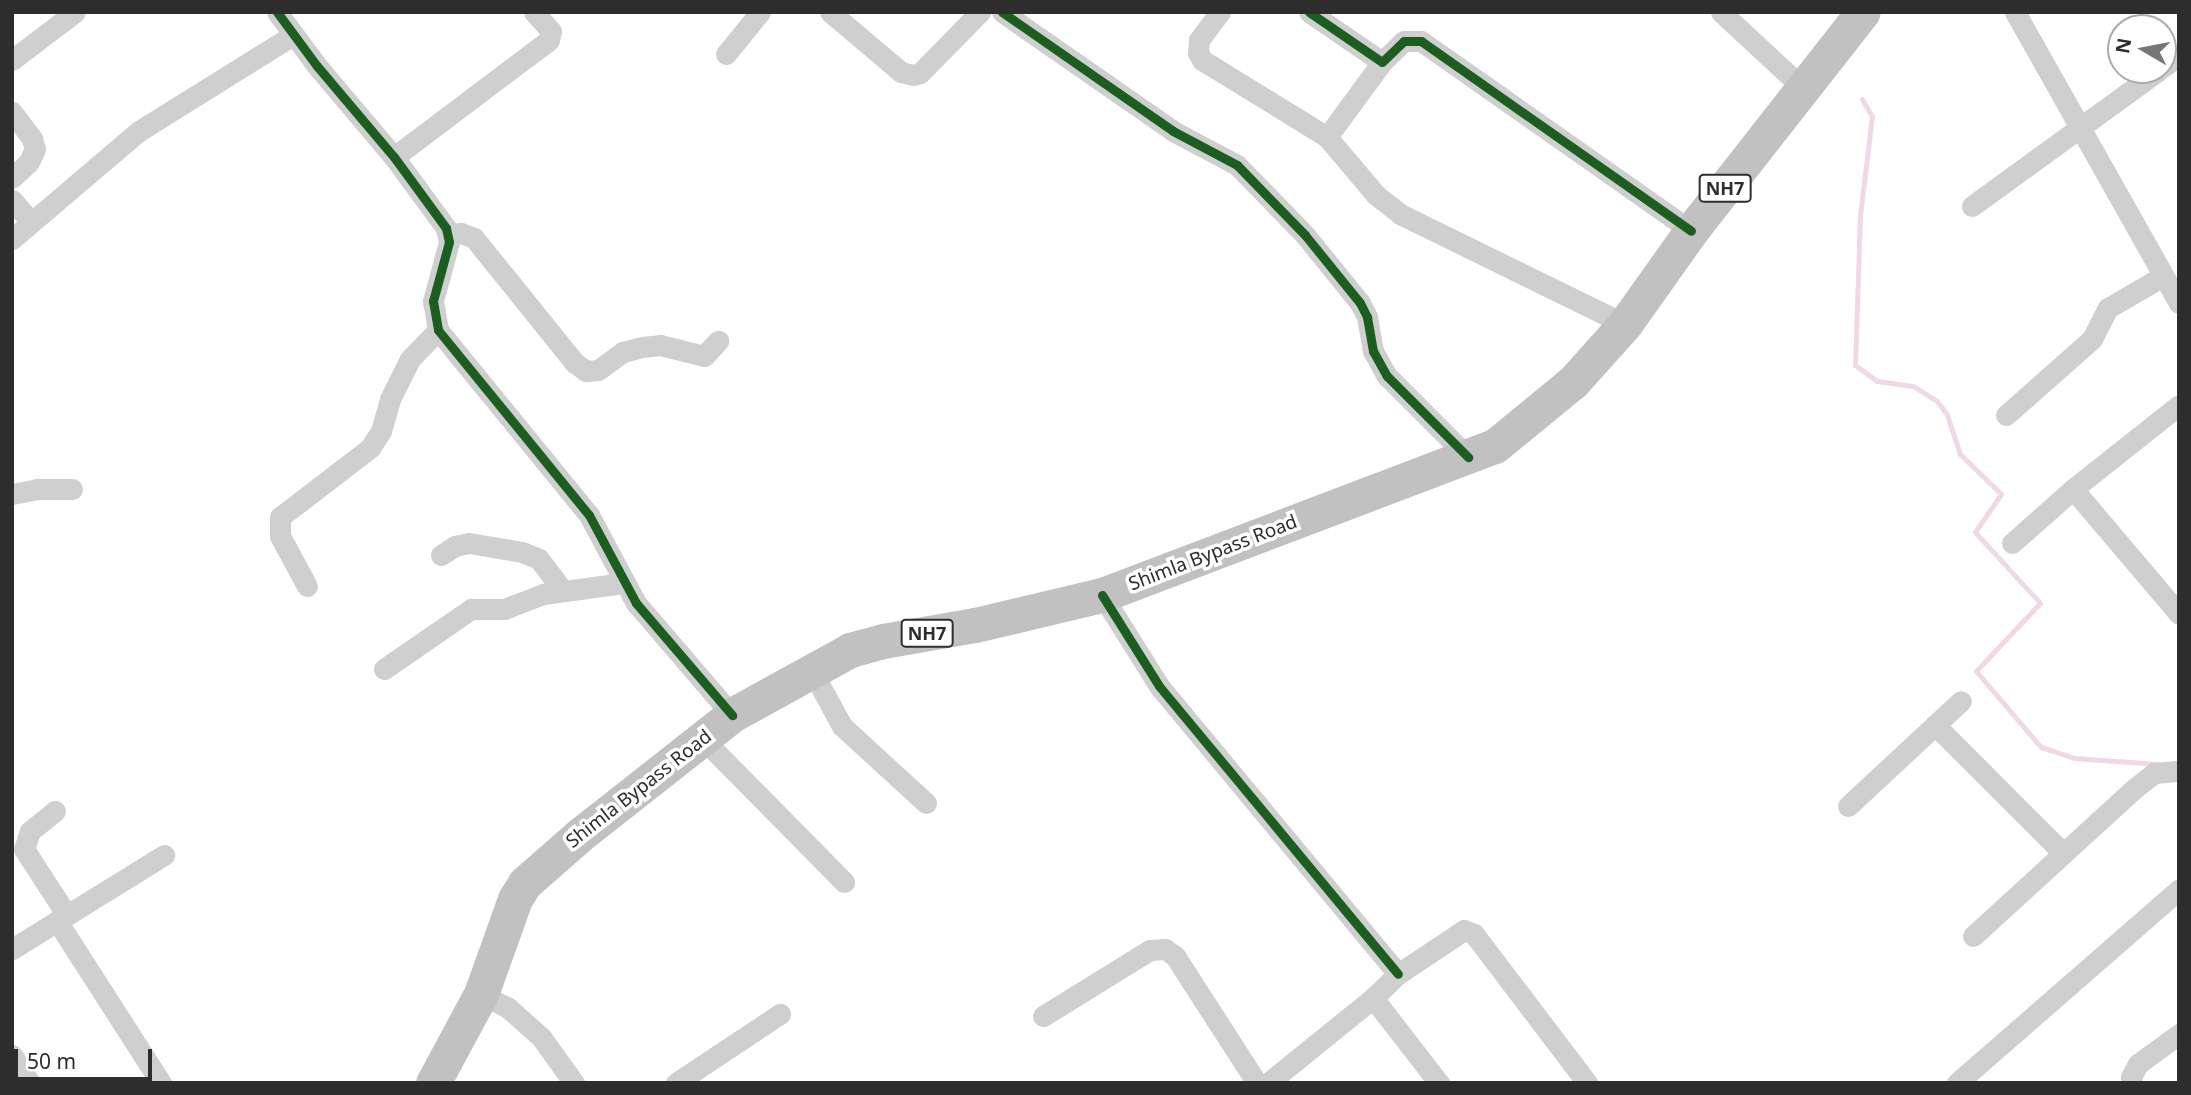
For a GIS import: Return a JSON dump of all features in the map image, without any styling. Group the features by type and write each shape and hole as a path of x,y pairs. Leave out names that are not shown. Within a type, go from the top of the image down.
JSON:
{"highway":[{"name":"Shimla Bypass Road","path":"433,1083 481,994 515,899 525,883 581,834 732,715 811,669 850,650 883,641 975,625 1102,595 1495,446 1581,373 1625,324 1691,231 1863,12"}],"street":[{"path":"12,60 75,12"},
{"path":"277,12 394,157 442,222 448,235 433,301 438,330 589,515 636,603 732,715"},
{"path":"394,157 549,40 551,31 534,12"},
{"path":"726,54 760,12"},
{"path":"830,12 901,72 913,75 920,74 980,12"},
{"path":"1002,12 1173,131 1237,165 1305,235 1360,303 1367,317 1373,351 1387,376 1468,457"},
{"path":"1220,12 1199,40 1198,53 1202,60 1326,137 1376,195 1401,214 1625,324"},
{"path":"1309,12 1382,62"},
{"path":"1721,12 1804,89"},
{"path":"2015,12 2179,303"},
{"path":"12,239 139,131 293,35"},
{"path":"1326,137 1382,62 1404,41 1421,41 1691,231"},
{"path":"1972,206 2141,84"},
{"path":"12,112 32,139 34,149 29,162 12,178"},
{"path":"12,200 31,222"},
{"path":"448,235 461,233 474,238 575,363 586,371 598,370 623,352 642,347 660,345 704,356 718,341"},
{"path":"2006,415 2092,339 2108,308 2163,276"},
{"path":"307,586 280,536 280,517 370,448 381,431 390,399 406,367 421,345 438,330"},
{"path":"2012,543 2073,489 2179,405"},
{"path":"12,494 37,489 72,489"},
{"path":"2073,489 2179,614"},
{"path":"441,555 455,546 470,543 522,552 539,559 563,591"},
{"path":"384,668 471,609 504,609 543,594 623,583"},
{"path":"1102,595 1159,686 1398,974"},
{"path":"811,669 842,726 926,803"},
{"path":"1848,806 1961,701"},
{"path":"1936,725 2063,853"},
{"path":"704,739 844,882"},
{"path":"1973,936 2154,773 2179,771"},
{"path":"55,811 30,831 24,849 161,1083"},
{"path":"12,949 164,855"},
{"path":"1957,1083 2179,889"},
{"path":"1043,1016 1150,950 1165,949 1175,956 1268,1082 1373,998 1398,974 1459,931 1470,932 1587,1083"},
{"path":"481,994 507,1007 541,1037 574,1083"},
{"path":"1373,998 1439,1083"},
{"path":"676,1083 780,1014"},
{"path":"2132,1083 2131,1076 2138,1064 2179,1034"},
{"path":"12,1055 30,1083"}],"waterway":[{"path":"1862,99 1872,116 1860,215 1855,365 1877,381 1913,386 1937,401 1947,415 1960,454 2001,494 1975,532 2040,603 1976,671 2041,747 2074,758 2158,764"}],"cycle path":[{"path":"277,12 317,66 394,157 446,228 449,242 433,301 438,330 589,515 636,603 732,715"},
{"path":"1002,12 1173,131 1237,165 1305,235 1360,303 1367,317 1373,351 1387,376 1468,457"},
{"path":"1309,12 1382,62 1404,41 1421,41 1691,231"},
{"path":"1102,595 1159,686 1398,974"}]}
